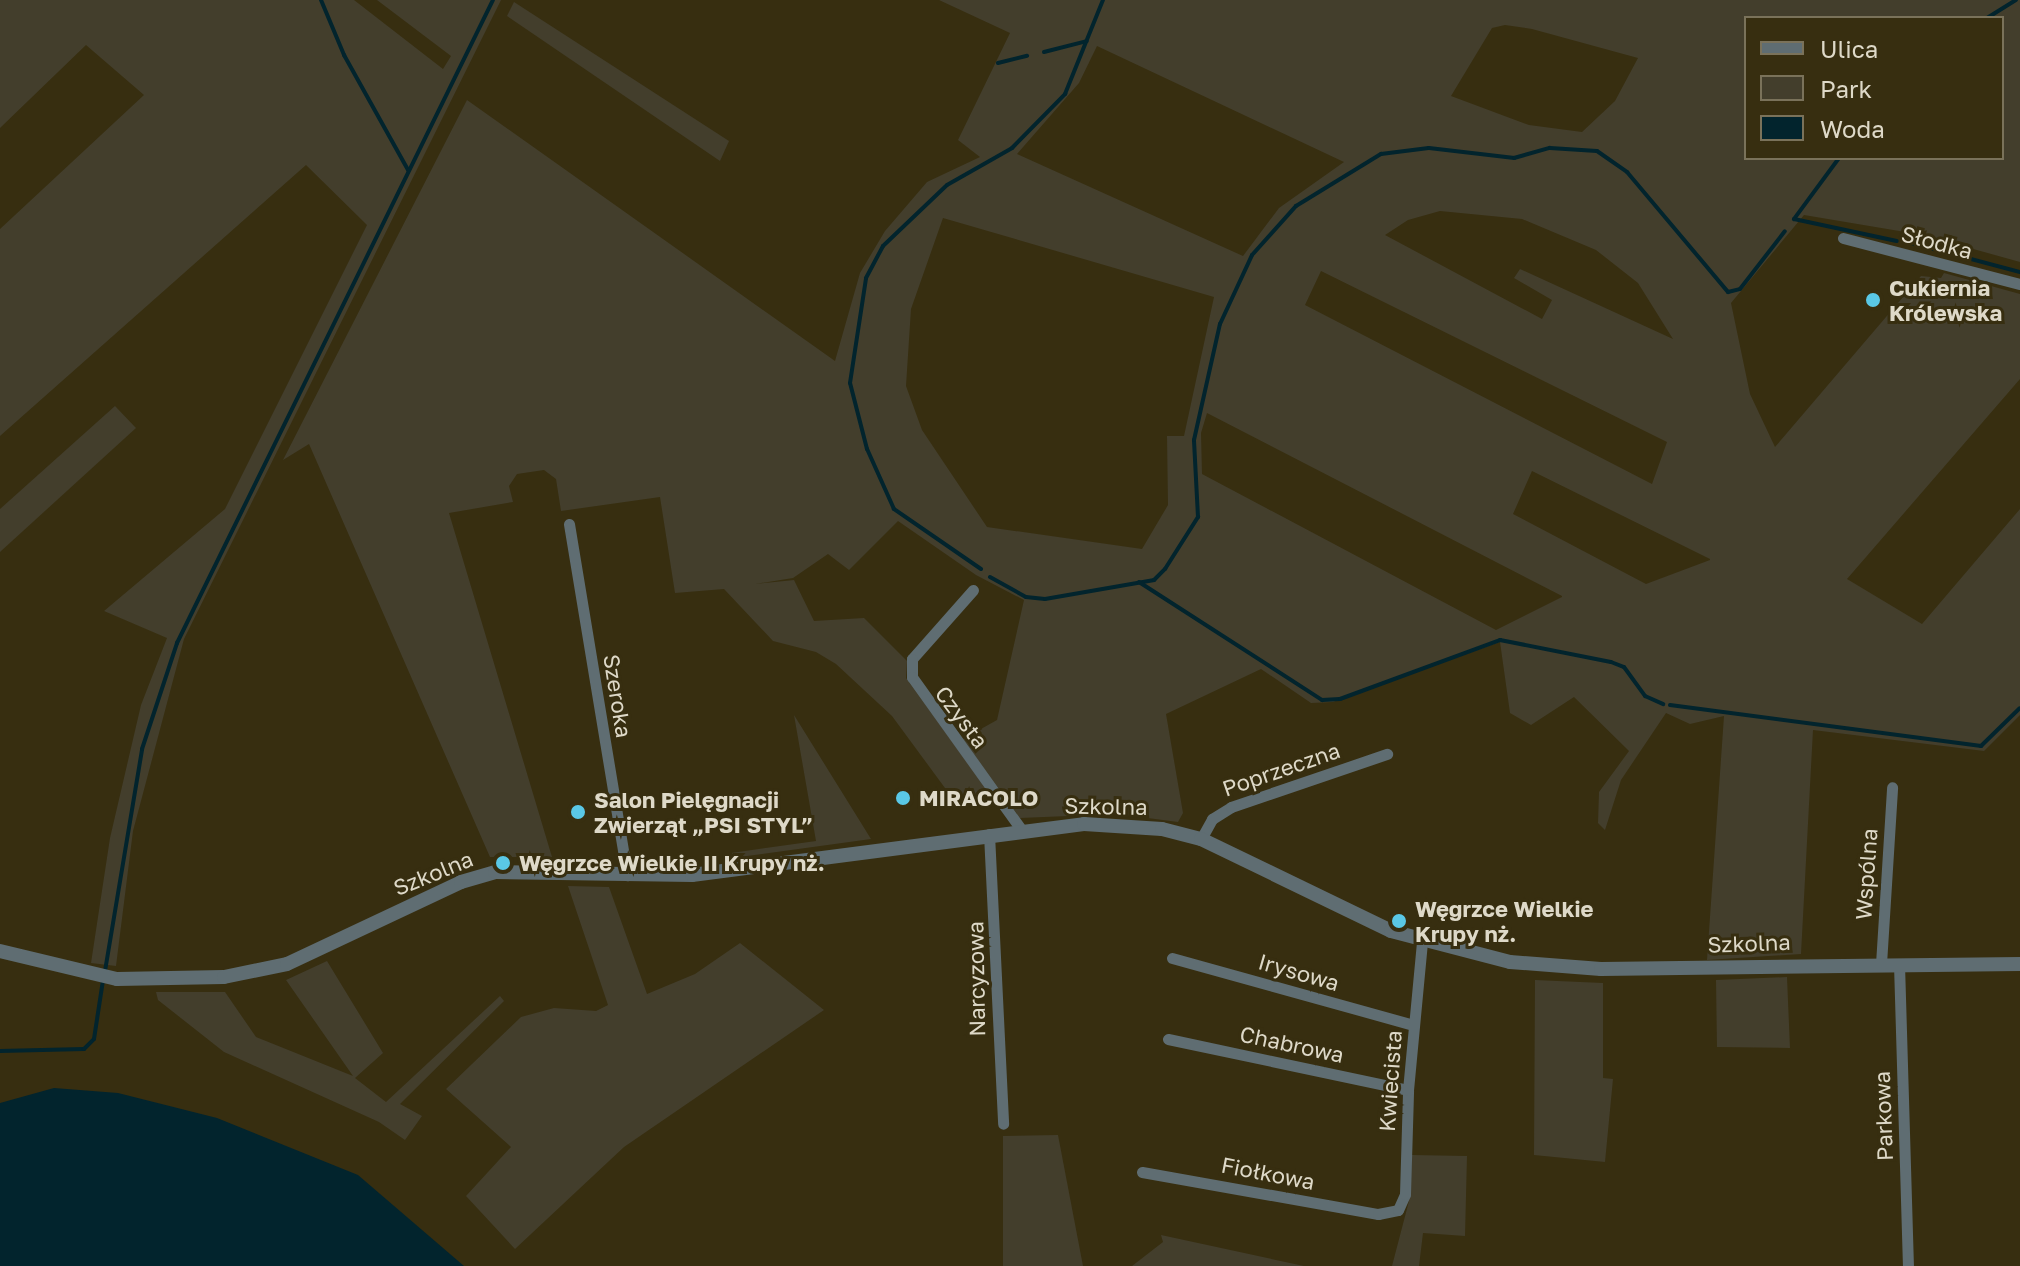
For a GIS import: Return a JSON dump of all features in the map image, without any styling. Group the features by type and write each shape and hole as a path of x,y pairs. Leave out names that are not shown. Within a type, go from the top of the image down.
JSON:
{"street":[{"name":"Słodka","path":"1843,238 2020,284"},
{"name":"Szeroka","path":"569,524 627,875"},
{"name":"Czysta","path":"973,590 912,659 912,677 1021,829"},
{"name":"Poprzeczna","path":"1201,839 1212,819 1231,807 1387,754"},
{"name":"Wspólna","path":"1881,964 1892,787"},
{"name":"Szkolna","path":"0,951 117,979 224,977 270,969 461,882 495,872 714,873 1021,829 1117,825 1201,839 1360,918 1422,941 1499,960 1565,968 2020,964"},
{"name":"Narcyzowa","path":"989,834 1003,1124"},
{"name":"Kwiecista","path":"1387,1215 1398,1210 1405,1194 1408,1090 1422,941"},
{"name":"Irysowa","path":"1172,958 1414,1025"},
{"name":"Parkowa","path":"1899,964 1908,1266"},
{"name":"Chabrowa","path":"1168,1039 1408,1090"},
{"name":"Fiołkowa","path":"1142,1172 1387,1215"}],"green space":[{"path":"0,0 354,0 443,69 451,56 377,0 501,0 184,639 133,831 116,966 91,963 110,838 141,705 167,638 104,611 225,509 367,225 306,165 0,436 0,229 144,95 86,45 0,128"},
{"path":"939,0 2020,0 2020,262 1923,235 1804,215 1731,303 1750,394 1775,447 1921,276 1941,278 1944,273 2020,294 2020,379 1847,579 1922,624 2020,509 2020,715 1984,751 1813,730 1801,954 1707,960 1724,716 1690,724 1666,713 1621,780 1605,830 1598,823 1599,792 1629,751 1574,697 1531,725 1510,713 1500,642 1333,702 1311,703 1261,669 1166,714 1183,813 1178,822 1117,814 1020,818 963,739 997,720 1024,600 976,575 898,521 849,570 828,554 793,578 755,584 794,580 814,621 864,618 907,661 906,678 990,794 956,803 892,716 836,664 816,652 773,641 724,589 675,593 660,497 561,511 556,479 544,470 517,474 509,486 513,502 449,513 552,857 490,857 309,444 283,460 467,100 835,361 860,273 885,231 927,182 980,157 958,140 1010,33","holes":["1505,25 1532,29 1638,58 1615,101 1582,132 1529,125 1451,96 1492,28","1097,46 1344,162 1279,208 1243,256 1017,154 1079,83","1440,211 1522,219 1596,250 1638,283 1673,339 1520,269 1514,278 1552,300 1542,319 1385,235 1408,220","943,218 1214,297 1184,436 1167,436 1168,505 1142,549 987,527 922,430 906,386 911,309","1321,271 1667,442 1652,484 1305,305","1207,413 1562,597 1496,630 1202,474 1201,433","1532,471 1710,560 1646,584 1513,514"]},
{"path":"514,2 729,141 720,161 507,16"},
{"path":"115,406 136,428 0,552 0,509"},
{"path":"794,715 871,839 732,858 731,853 816,841"},
{"path":"568,886 609,887 647,994 695,974 740,943 824,1010 624,1147 515,1249 466,1196 511,1147 446,1089 521,1017 554,1008 596,1011 608,1005"},
{"path":"327,961 383,1053 355,1078 386,1102 500,996 504,1001 400,1104 422,1116 405,1140 379,1122 224,1052 158,1000 156,992 225,992 256,1037 353,1076 286,980"},
{"path":"1787,977 1790,1048 1717,1047 1716,980"},
{"path":"1535,980 1603,983 1603,1078 1613,1079 1605,1162 1534,1155"},
{"path":"1058,1135 1083,1266 1003,1266 1003,1136"},
{"path":"1412,1155 1467,1156 1465,1236 1423,1233 1419,1266 1392,1266 1409,1201"},
{"path":"1161,1235 1304,1266 1132,1266 1163,1242"}],"water":[{"path":"54,1088 118,1093 217,1118 358,1175 464,1266 0,1266 0,1103"}],"waterway":[{"path":"321,0 344,55 408,170"},
{"path":"105,971 142,749 177,643 493,0"},
{"path":"981,569 894,509 867,449 850,383 866,278 883,246 947,185 1012,148 1065,94 1103,0"},
{"path":"1990,16 2016,0"},
{"path":"1044,52 1087,41"},
{"path":"998,63 1027,56"},
{"path":"990,577 1026,597 1045,599 1154,580 1165,569 1198,517 1194,440 1220,324 1252,255 1296,206 1381,154 1429,148 1514,158 1550,148 1597,151 1627,172 1728,292 1740,289 1785,231"},
{"path":"1838,160 1794,219 1897,241"},
{"path":"1907,242 2020,272"},
{"path":"1139,582 1322,700 1340,699 1500,640 1624,667 1645,696 1663,704"},
{"path":"1670,705 1981,746 2020,708"},
{"path":"0,1051 84,1049 94,1039 103,980"}],"place":[{"name":"Cukiernia Królewska","path":"1873,300"},
{"name":"MIRACOLO","path":"903,798"},
{"name":"Salon Pielęgnacji Zwierząt „PSI STYL”","path":"578,812"},
{"name":"Węgrzce Wielkie II Krupy nż.","path":"503,863"},
{"name":"Węgrzce Wielkie Krupy nż.","path":"1399,921"}]}
